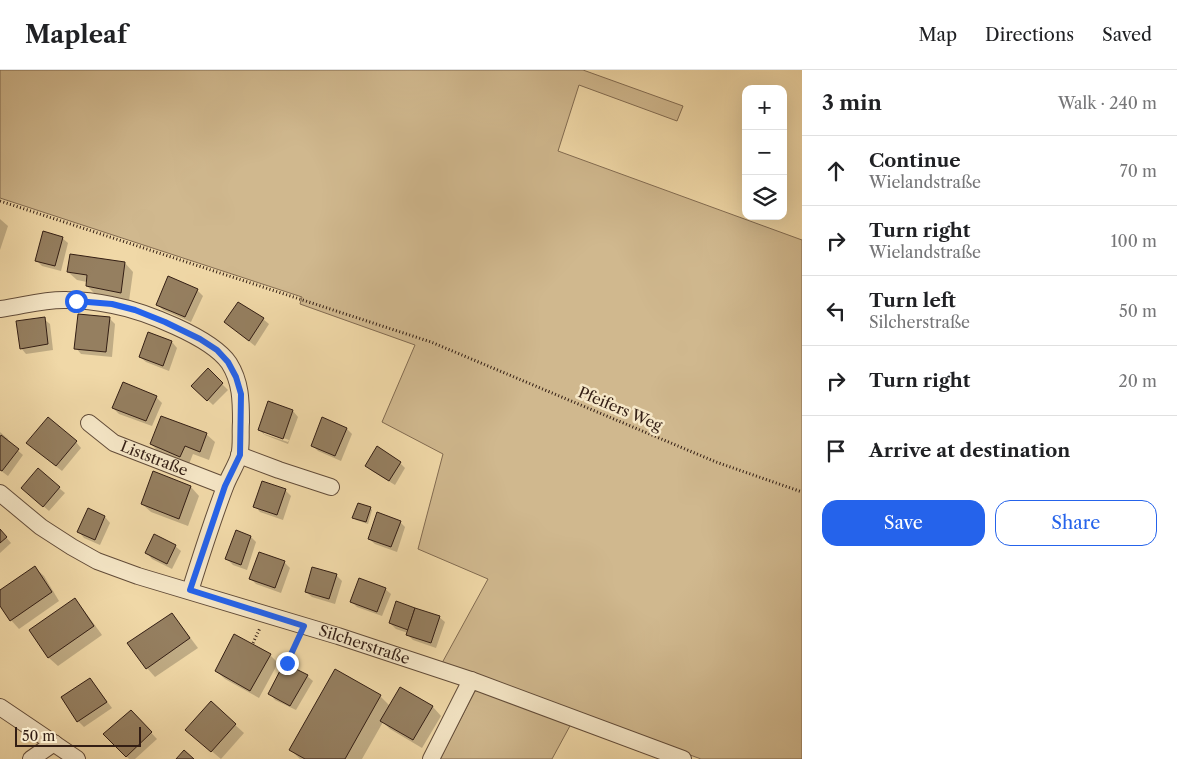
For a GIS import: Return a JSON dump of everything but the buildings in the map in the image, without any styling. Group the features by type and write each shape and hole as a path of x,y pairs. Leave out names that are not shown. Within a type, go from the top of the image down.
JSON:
{"street":[{"path":"0,309 38,301 60,300 112,304 135,310 200,339 217,350 228,362 236,377 241,394 240,455 225,486 190,590"},
{"name":"Liststraße","path":"89,423 114,444 225,486"},
{"path":"240,455 331,486"},
{"name":"Silcherstraße","path":"0,493 41,527 80,552 138,576 190,590 471,680 683,759"},
{"path":"431,759 471,680"},
{"path":"0,707 77,759"},
{"path":"31,759 54,743"}],"path":[{"name":"Pfeifers Weg","path":"0,201 431,342 716,462 802,492"},
{"path":"287,663 304,626"}],"shaded area":[{"path":"0,70 583,70 683,106 677,121 579,85 558,151 742,218 742,220 747,220 802,240 802,759 701,759 442,663 488,579 418,549 443,454 382,422 415,345 300,304 302,297 0,198"},
{"path":"487,689 571,724 552,759 440,759 475,691"}],"route":[{"path":"76,301 112,304 135,310 165,322 200,339 217,350 228,362 236,377 241,394 240,455 225,486 190,590 304,626 287,663"}]}
